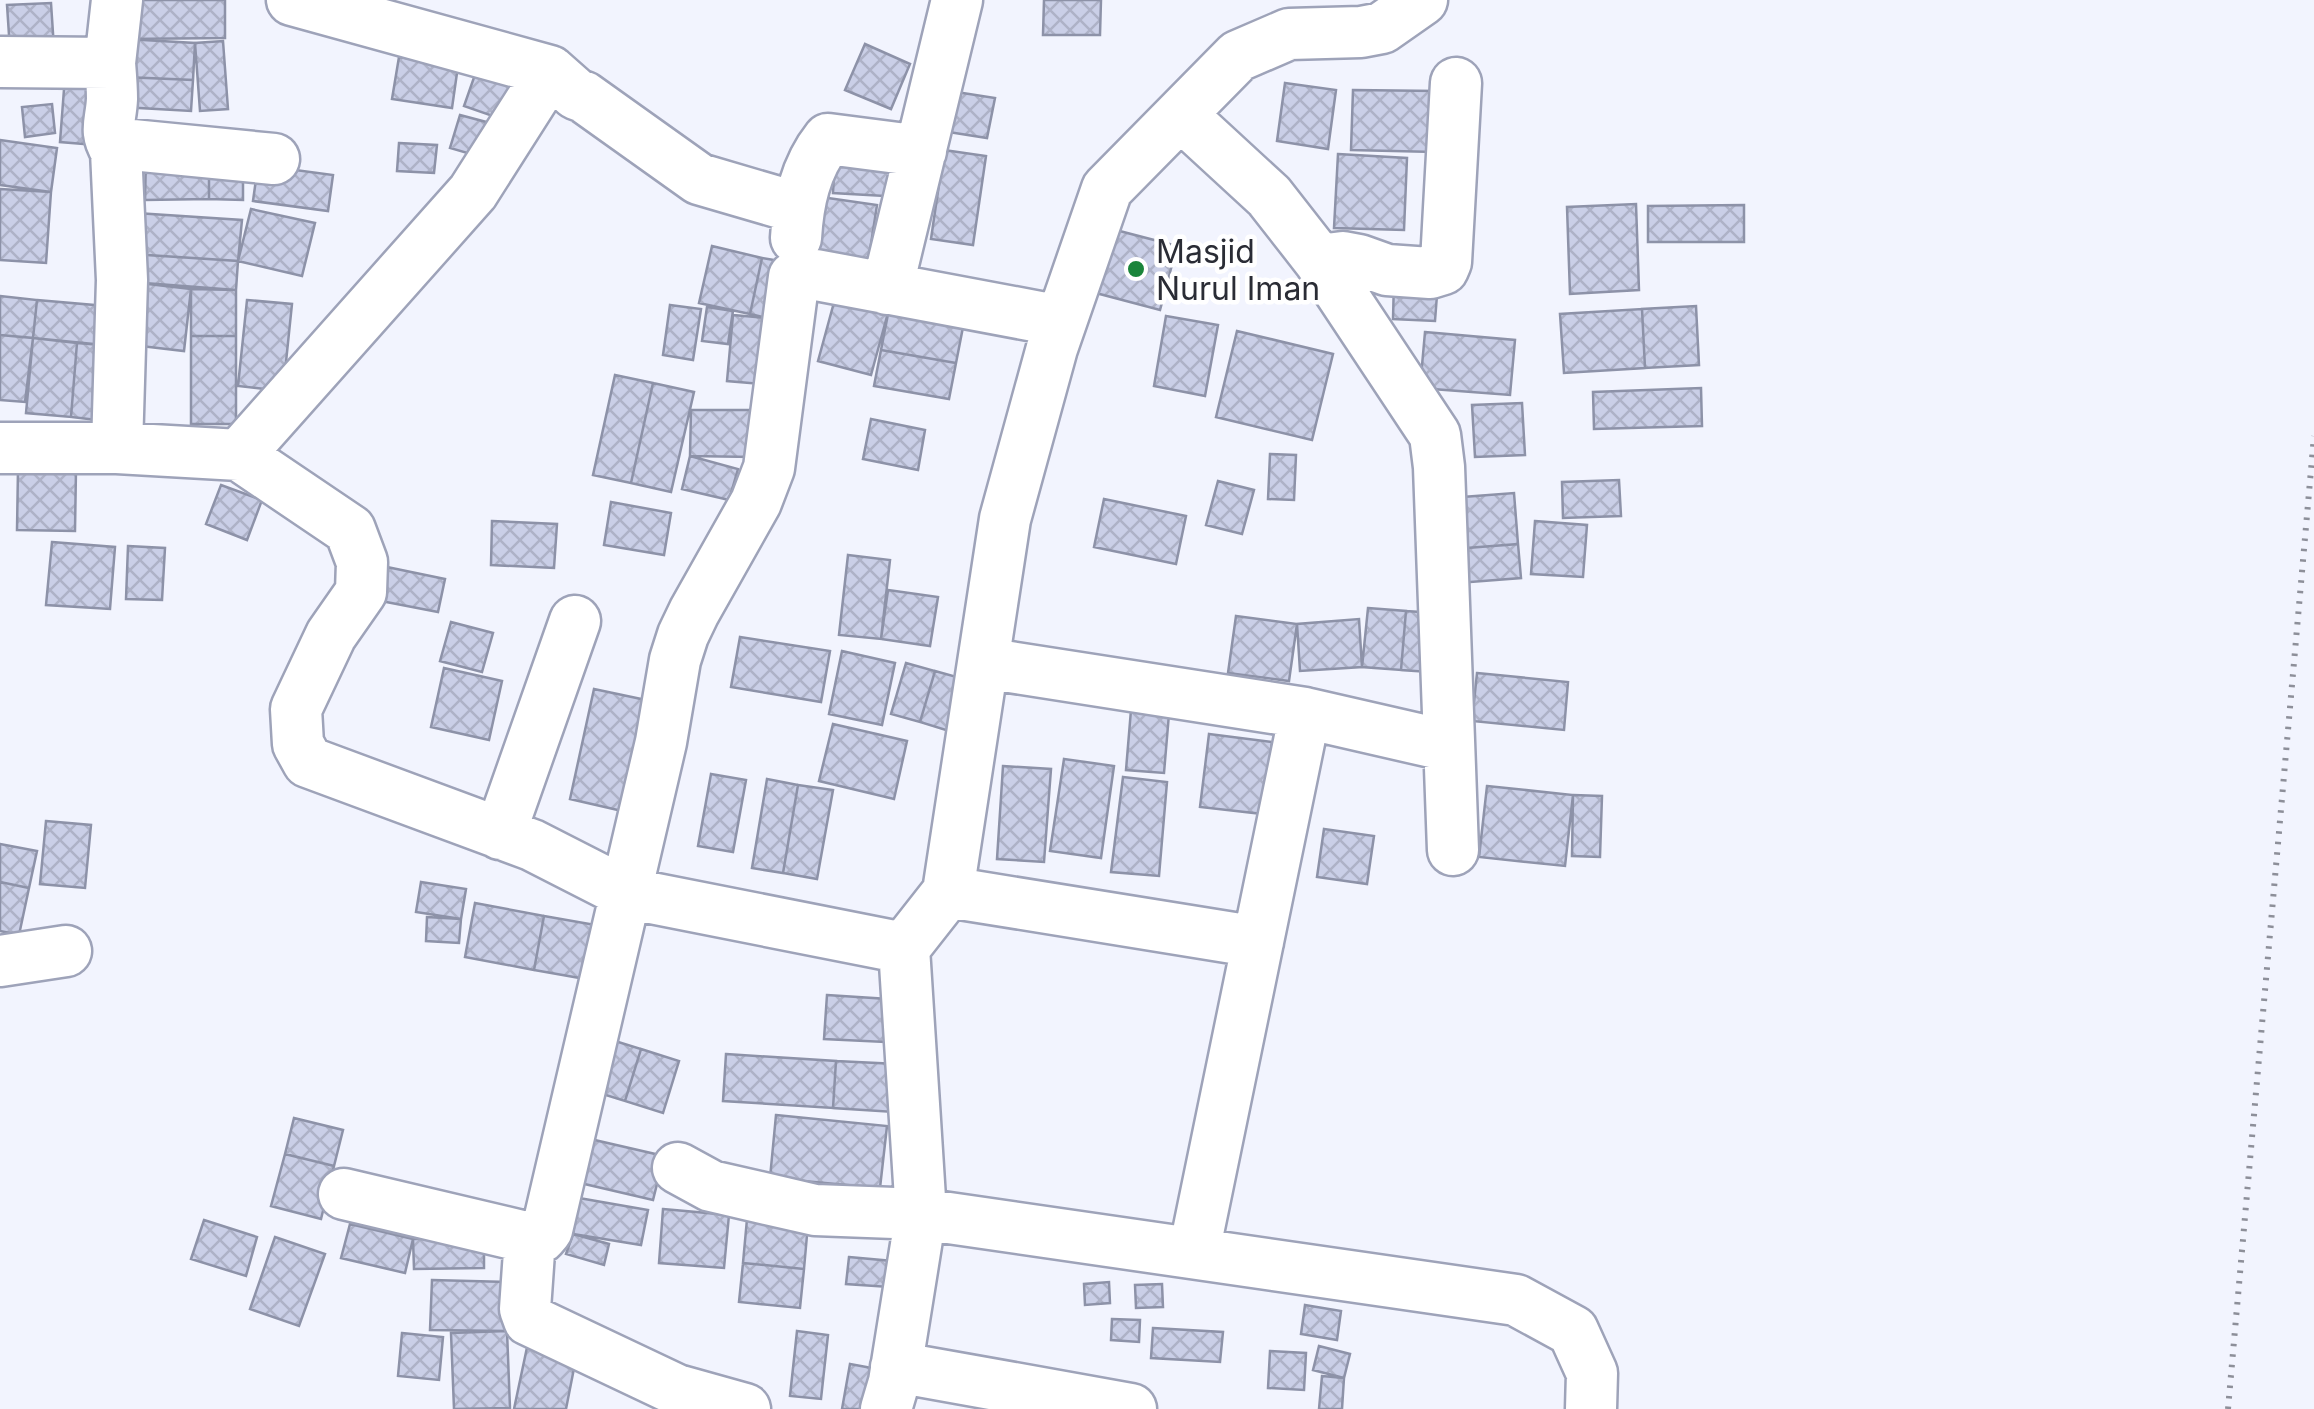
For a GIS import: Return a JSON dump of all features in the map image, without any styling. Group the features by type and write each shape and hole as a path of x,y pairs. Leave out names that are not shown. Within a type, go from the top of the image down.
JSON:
{"street":[{"path":"116,0 110,64 112,101 107,126 116,151 122,280 118,448"},
{"path":"292,0 567,84 699,179 798,208"},
{"path":"887,288 957,0"},
{"path":"1131,1409 891,1388 921,1214 904,948 948,892 1005,519 1061,321 1108,190 1238,56 1289,34 1382,28 1422,0"},
{"path":"0,62 110,64"},
{"path":"1319,260 1359,260 1387,270 1430,273 1443,269 1456,83"},
{"path":"239,456 567,84"},
{"path":"1181,115 1269,196 1319,260 1434,435 1440,468 1453,850"},
{"path":"344,1194 530,1238 541,1237 547,1230 683,635 756,502 769,468 804,183 828,139 921,151"},
{"path":"116,151 132,145 274,159"},
{"path":"794,277 816,275 1061,321"},
{"path":"0,448 118,448 239,456 350,530 362,562 362,592 331,636 296,709 298,744 308,762 532,845 626,893 904,948"},
{"path":"500,834 575,620"},
{"path":"984,663 1305,712 1449,746"},
{"path":"1194,1252 1305,712"},
{"path":"948,892 1258,942"},
{"path":"0,960 66,952"},
{"path":"678,1168 710,1186 815,1210 921,1214 1516,1300 1573,1331 1592,1373 1590,1409"},
{"path":"530,1238 524,1309 529,1320 677,1390 745,1409"}],"path":[{"path":"2228,1409 2314,436"}],"building":[{"path":"126,0 225,0 225,38 126,39"},
{"path":"1044,0 1101,0 1100,35 1043,35"},
{"path":"51,3 54,48 10,50 7,5"},
{"path":"126,39 195,43 193,80 124,77"},
{"path":"223,41 228,109 200,111 195,43"},
{"path":"865,44 910,64 891,109 845,90"},
{"path":"399,57 458,66 452,108 392,99"},
{"path":"478,66 524,82 510,122 464,106"},
{"path":"65,76 100,79 95,145 60,142"},
{"path":"124,77 193,80 191,111 122,107"},
{"path":"1285,83 1336,90 1328,149 1277,141"},
{"path":"1353,90 1437,91 1435,152 1351,150"},
{"path":"950,91 995,98 987,138 942,131"},
{"path":"52,104 55,133 25,137 22,107"},
{"path":"460,115 490,123 481,157 450,148"},
{"path":"0,140 57,148 51,192 0,185"},
{"path":"399,143 437,145 434,173 397,171"},
{"path":"944,150 986,156 973,245 931,239"},
{"path":"835,153 905,158 902,197 833,193"},
{"path":"1338,154 1407,158 1404,230 1334,228"},
{"path":"146,158 209,158 209,199 145,200"},
{"path":"209,158 243,159 243,200 209,199"},
{"path":"258,165 333,175 328,211 253,201"},
{"path":"0,189 51,192 46,263 0,260"},
{"path":"821,197 877,205 867,270 811,262"},
{"path":"1636,204 1639,290 1570,294 1567,207"},
{"path":"1744,205 1744,242 1648,242 1648,206"},
{"path":"251,209 315,223 302,276 238,261"},
{"path":"136,213 242,220 238,261 132,254"},
{"name":"Masjid Nurul Iman","path":"1112,229 1177,246 1160,310 1096,293"},
{"path":"712,246 762,258 750,314 699,303"},
{"path":"132,254 238,261 236,290 131,282"},
{"path":"762,258 780,261 767,318 750,314"},
{"path":"1394,280 1438,282 1435,321 1393,319"},
{"path":"131,282 191,289 184,351 123,344"},
{"path":"191,289 236,290 236,336 191,336"},
{"path":"836,295 889,309 871,375 818,361"},
{"path":"0,296 37,300 33,338 0,335"},
{"path":"37,300 117,307 114,346 33,338"},
{"path":"247,300 292,304 283,391 238,386"},
{"path":"670,305 701,309 693,360 663,355"},
{"path":"1696,306 1699,365 1645,368 1642,309"},
{"path":"707,307 733,311 728,344 702,341"},
{"path":"889,309 964,322 956,363 881,350"},
{"path":"1642,309 1645,368 1564,373 1560,314"},
{"path":"733,315 767,318 761,384 727,381"},
{"path":"1166,316 1218,325 1205,396 1154,386"},
{"path":"1237,331 1333,354 1312,440 1216,417"},
{"path":"1425,332 1515,340 1510,395 1420,388"},
{"path":"0,335 33,338 25,402 0,400"},
{"path":"191,336 236,336 236,424 191,424"},
{"path":"33,338 77,343 71,417 26,413"},
{"path":"77,343 114,346 106,421 71,417"},
{"path":"881,350 956,363 949,399 874,386"},
{"path":"615,375 653,383 631,483 593,475"},
{"path":"653,383 694,392 671,492 631,483"},
{"path":"1701,388 1702,426 1594,429 1593,392"},
{"path":"1522,403 1525,455 1475,457 1472,405"},
{"path":"691,410 754,410 753,457 690,456"},
{"path":"871,419 925,430 918,470 863,459"},
{"path":"1270,454 1296,455 1294,500 1268,499"},
{"path":"690,456 738,469 729,500 682,489"},
{"path":"18,469 76,469 75,531 17,530"},
{"path":"1619,480 1621,516 1563,518 1562,482"},
{"path":"1218,481 1254,490 1242,534 1206,525"},
{"path":"221,485 262,500 247,540 206,524"},
{"path":"1514,493 1518,544 1454,549 1450,498"},
{"path":"1104,499 1186,516 1176,564 1094,547"},
{"path":"611,502 671,513 664,555 604,545"},
{"path":"492,521 557,524 554,568 491,565"},
{"path":"1535,521 1587,525 1583,577 1531,574"},
{"path":"52,542 115,547 110,609 46,605"},
{"path":"1518,544 1521,578 1458,583 1454,549"},
{"path":"128,546 165,548 162,600 126,599"},
{"path":"848,555 890,560 881,639 839,635"},
{"path":"387,567 445,579 438,612 381,601"},
{"path":"888,590 938,597 930,646 881,639"},
{"path":"1368,608 1406,611 1401,670 1362,667"},
{"path":"1406,611 1435,613 1429,672 1401,670"},
{"path":"1236,616 1297,624 1289,681 1228,673"},
{"path":"1359,619 1362,667 1300,671 1297,624"},
{"path":"451,622 493,633 482,672 440,661"},
{"path":"740,637 830,651 821,702 731,687"},
{"path":"842,651 895,663 882,725 829,714"},
{"path":"906,663 935,671 920,722 891,714"},
{"path":"444,668 502,681 489,740 431,727"},
{"path":"935,671 964,679 949,731 920,722"},
{"path":"1477,673 1568,682 1564,730 1472,721"},
{"path":"594,689 646,700 622,811 570,799"},
{"path":"1132,698 1170,702 1164,773 1126,770"},
{"path":"833,724 907,741 894,799 819,781"},
{"path":"1209,734 1272,742 1263,814 1200,807"},
{"path":"1064,759 1114,766 1101,858 1050,851"},
{"path":"1003,766 1051,769 1044,862 997,859"},
{"path":"711,774 746,780 733,852 698,846"},
{"path":"1123,777 1167,782 1159,876 1111,872"},
{"path":"767,779 798,785 783,873 752,868"},
{"path":"798,785 833,790 817,879 783,873"},
{"path":"1487,786 1573,795 1565,866 1479,857"},
{"path":"1573,795 1602,796 1600,857 1572,856"},
{"path":"46,821 91,825 85,888 40,884"},
{"path":"1324,829 1374,836 1367,884 1317,877"},
{"path":"0,844 37,851 29,888 0,882"},
{"path":"0,882 29,888 19,935 0,931"},
{"path":"421,882 466,889 461,919 416,912"},
{"path":"475,903 544,916 534,970 465,957"},
{"path":"544,916 601,926 591,980 534,970"},
{"path":"427,917 461,919 459,943 426,941"},
{"path":"827,995 888,999 885,1042 824,1039"},
{"path":"599,1036 641,1049 625,1101 583,1088"},
{"path":"641,1049 679,1061 663,1113 625,1101"},
{"path":"726,1054 836,1061 833,1108 723,1101"},
{"path":"836,1061 897,1064 894,1112 833,1108"},
{"path":"776,1115 887,1126 880,1188 770,1178"},
{"path":"294,1118 343,1130 334,1166 285,1154"},
{"path":"586,1138 664,1156 653,1200 576,1182"},
{"path":"285,1154 334,1166 321,1219 271,1206"},
{"path":"579,1198 648,1210 641,1245 573,1234"},
{"path":"663,1209 729,1215 724,1268 659,1263"},
{"path":"747,1219 808,1224 804,1269 743,1263"},
{"path":"204,1220 257,1237 246,1276 191,1259"},
{"path":"350,1224 413,1239 405,1273 341,1258"},
{"path":"573,1234 609,1244 604,1265 566,1254"},
{"path":"275,1237 325,1254 299,1326 250,1309"},
{"path":"484,1238 484,1268 414,1269 413,1239"},
{"path":"849,1257 892,1261 889,1287 846,1284"},
{"path":"743,1263 804,1269 800,1308 739,1302"},
{"path":"432,1280 508,1282 507,1331 430,1330"},
{"path":"1109,1282 1110,1303 1085,1305 1084,1284"},
{"path":"1162,1284 1163,1307 1136,1308 1135,1285"},
{"path":"1305,1305 1341,1311 1337,1340 1301,1334"},
{"path":"1112,1319 1140,1320 1139,1342 1111,1340"},
{"path":"1153,1328 1223,1332 1220,1362 1151,1358"},
{"path":"507,1331 510,1408 454,1409 451,1333"},
{"path":"797,1331 828,1335 821,1399 790,1396"},
{"path":"402,1333 443,1337 439,1380 398,1376"},
{"path":"529,1338 578,1348 566,1409 514,1409"},
{"path":"1319,1346 1350,1354 1344,1378 1313,1370"},
{"path":"1270,1351 1306,1353 1304,1390 1268,1388"},
{"path":"850,1364 888,1371 881,1409 842,1409"},
{"path":"1322,1376 1344,1378 1342,1409 1319,1409"}],"place":[{"name":"Masjid Nurul Iman","path":"1136,269"}]}
